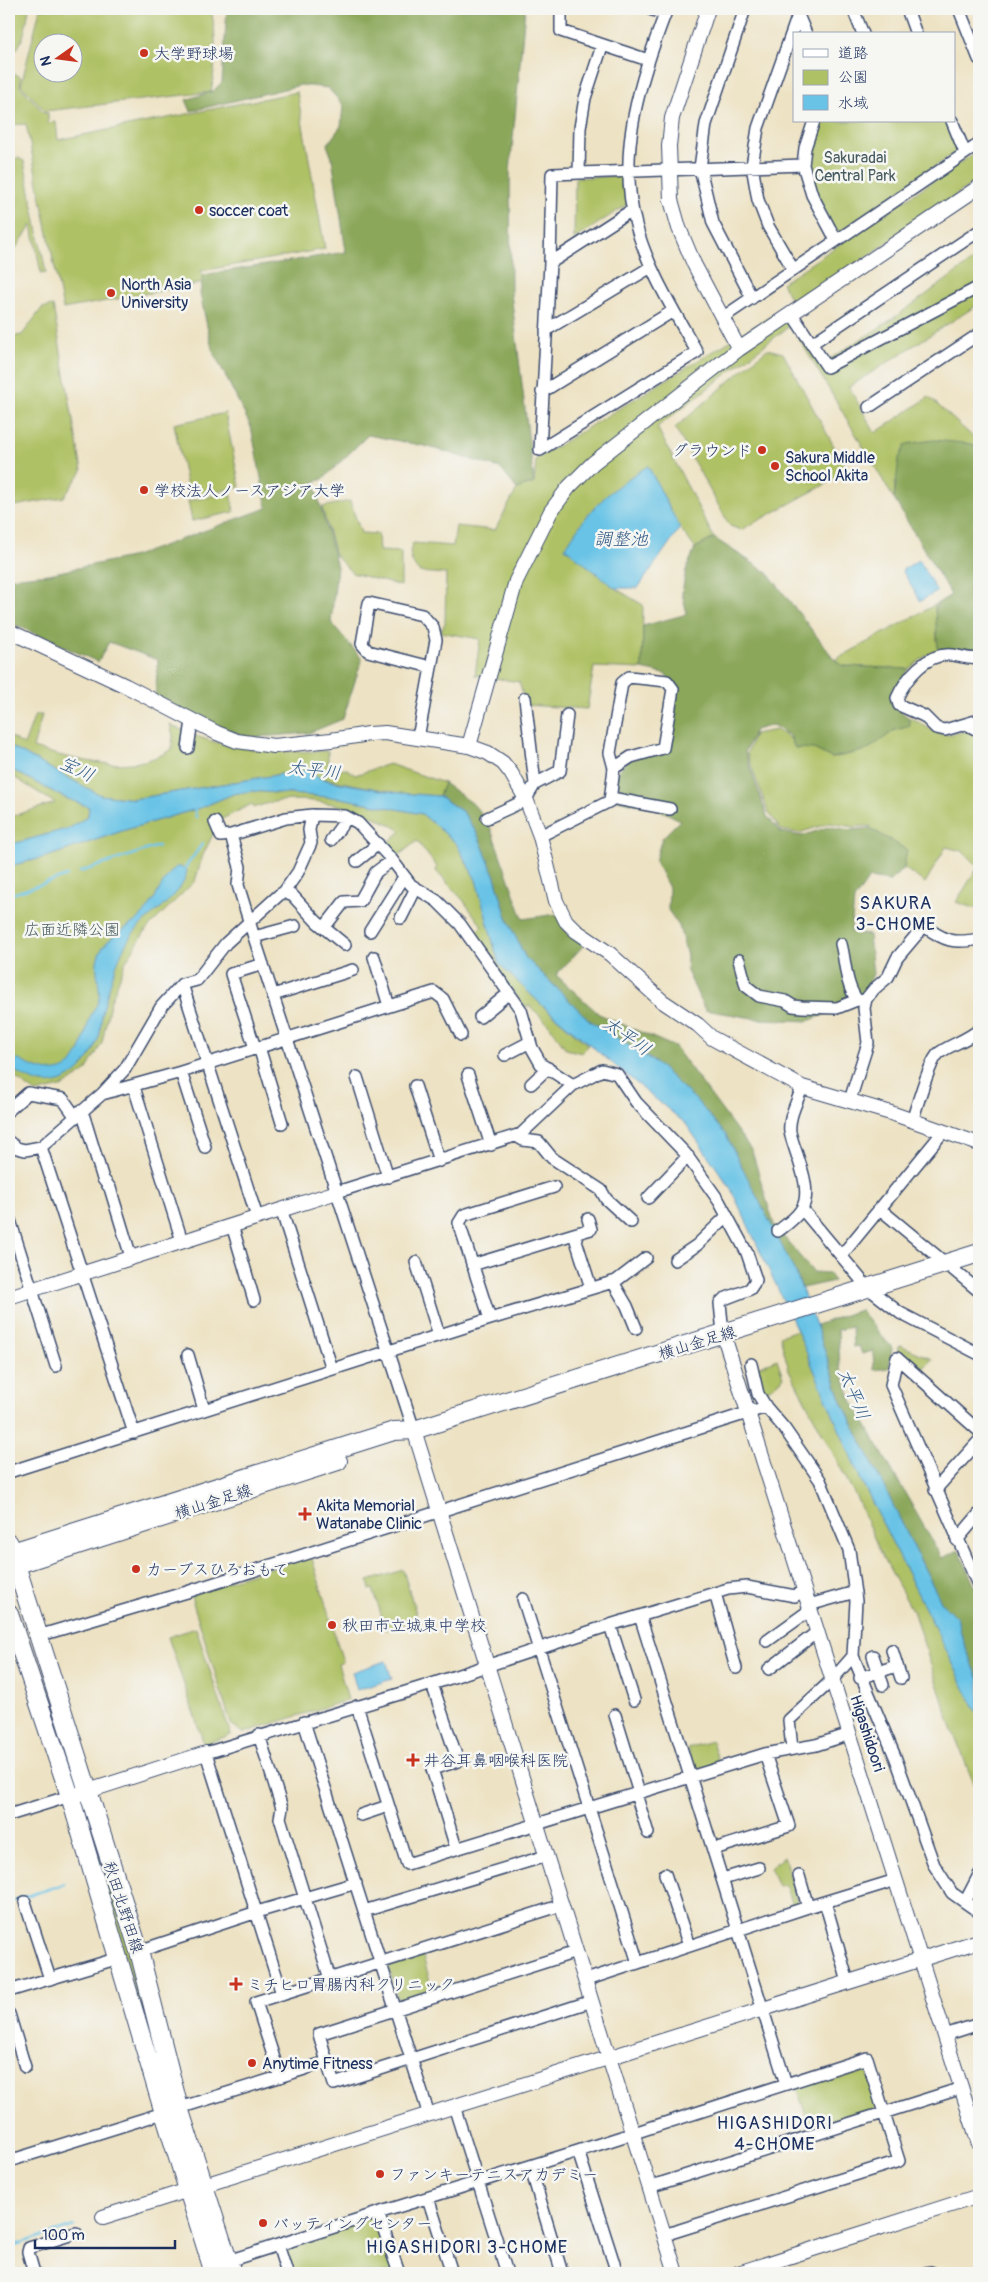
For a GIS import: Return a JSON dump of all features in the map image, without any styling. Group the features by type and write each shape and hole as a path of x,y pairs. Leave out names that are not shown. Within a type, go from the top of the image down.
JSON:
{"main road":[{"name":"横山金足線","path":"11,1556 398,1442 414,1430 979,1253"},
{"name":"秋田北野田線","path":"11,1556 38,1636 119,1958 172,2111 196,2188 214,2273"},
{"name":"秋田北野田線","path":"9,1614 13,1643 79,1794 139,1951 172,2111"},
{"name":"秋田北野田線","path":"196,2188 230,2267"}],"street":[{"path":"561,9 561,31 648,60"},
{"path":"650,9 666,11 648,60 636,104 628,172 632,210 651,267 673,311 697,352 540,450 550,263 552,174 628,172 752,166 803,165"},
{"path":"708,9 672,118 669,170 671,200 679,228 694,264 739,349"},
{"path":"745,9 706,124 700,168 713,224 752,298"},
{"path":"853,9 862,32"},
{"path":"907,9 915,32"},
{"path":"959,9 979,60"},
{"path":"795,12 805,32"},
{"path":"792,269 768,226 758,200 752,166 758,128 795,12"},
{"path":"579,173 580,128 585,98 602,46"},
{"path":"814,122 804,148 803,165 812,195 836,240"},
{"path":"952,122 965,153"},
{"path":"722,318 979,144"},
{"path":"470,746 516,581 552,511 569,487 593,463 739,349 979,187"},
{"path":"550,263 632,210"},
{"path":"811,344 979,230"},
{"path":"546,330 651,267"},
{"path":"792,314 824,365 832,366 979,287"},
{"path":"542,392 673,311"},
{"path":"869,407 979,334"},
{"path":"418,738 436,640 433,627 422,615 370,604 362,644 368,651 431,667"},
{"path":"9,631 126,686 224,736 257,745 298,744 369,734 418,738 470,746 488,753 503,763 511,773 526,800 540,836 556,901 561,913 576,931 610,954 662,1001 712,1038 802,1087 850,1100 979,1144"},
{"path":"979,658 971,660 952,654 930,660 909,678 897,698 899,705 924,716 936,728 945,730 968,725 979,720"},
{"path":"540,836 610,801 614,768 610,754 622,683 629,677 667,681 673,689 663,748 631,756 614,768"},
{"path":"525,698 535,784"},
{"path":"487,818 526,800 535,784 560,772 567,714"},
{"path":"188,748 192,721"},
{"path":"968,725 979,732"},
{"path":"611,798 670,809"},
{"path":"9,1142 17,1148 25,1150 41,1147 102,1094 125,1069 161,1007 182,984 197,980 226,943 284,892 298,872 311,843 309,830 312,815"},
{"path":"215,822 222,836 286,818 312,815 347,818 358,823 416,888 438,902 454,917 521,1010 530,1042 542,1064 573,1085"},
{"path":"331,840 347,818"},
{"path":"231,835 240,868 238,885 249,921 390,1352 676,2273"},
{"path":"357,861 378,844"},
{"path":"324,928 344,902 360,900 376,872 392,860"},
{"path":"370,931 404,876"},
{"path":"401,918 416,888"},
{"path":"284,892 293,896 324,928 345,945"},
{"path":"254,937 294,926"},
{"path":"739,960 746,986 759,996 786,1001 793,1006 837,1008 861,1001 888,977 897,958 924,926 952,942 979,939"},
{"path":"841,944 850,990 861,1001 864,1008 868,1043 850,1100"},
{"path":"374,957 389,1006"},
{"path":"263,964 231,974 282,1124"},
{"path":"273,995 353,970"},
{"path":"182,984 257,1217"},
{"path":"102,1094 134,1087 434,992 443,999 461,1035"},
{"path":"480,1017 509,993"},
{"path":"912,1121 927,1075 937,1054 968,1039 979,1030"},
{"path":"505,1055 530,1042"},
{"path":"531,1084 548,1068"},
{"path":"9,1297 516,1136 521,1134 573,1085 602,1070 617,1074 636,1102 688,1156 719,1201 747,1252 756,1280 750,1289 724,1299 720,1303 723,1333"},
{"path":"181,1072 205,1147"},
{"path":"468,1075 491,1145"},
{"path":"357,1077 388,1177"},
{"path":"415,1086 439,1161"},
{"path":"134,1087 182,1241"},
{"path":"778,1231 802,1209 805,1190 802,1168 790,1132 790,1122 802,1087"},
{"path":"9,1110 28,1093 63,1099 78,1114 84,1117 104,1179 110,1188 131,1257"},
{"path":"841,1256 943,1132"},
{"path":"516,1136 523,1140 539,1142 552,1158 601,1190 606,1199 631,1222"},
{"path":"41,1147 134,1433"},
{"path":"648,1198 688,1156"},
{"path":"490,1319 459,1223 464,1215 554,1187"},
{"path":"880,1208 979,1291"},
{"path":"802,1209 868,1288 900,1313 977,1350"},
{"path":"281,1210 332,1369"},
{"path":"675,1260 697,1245 726,1216"},
{"path":"9,1217 56,1366"},
{"path":"472,1264 591,1229 588,1219"},
{"path":"232,1225 254,1300"},
{"path":"574,1234 591,1288"},
{"path":"9,1472 490,1319 613,1282 646,1258"},
{"path":"416,1262 440,1335"},
{"path":"613,1282 627,1306 636,1328"},
{"name":"Higashidoori","path":"723,1333 979,2144"},
{"path":"188,1355 204,1410"},
{"path":"979,1431 896,1358 891,1385 935,1490 979,1587"},
{"path":"751,1364 758,1394 820,1480 849,1550 855,1592 856,1630 853,1656 860,1678 896,1759 938,1872 952,1893 979,1912"},
{"path":"38,1636 187,1592 766,1407"},
{"path":"935,1490 979,1441"},
{"path":"957,1540 979,1514"},
{"path":"9,1815 259,1735 432,1684 610,1625 715,1593 747,1587 794,1596 804,1590"},
{"path":"767,1640 810,1607 855,1592"},
{"path":"715,1593 736,1668"},
{"path":"523,1599 591,1809 638,1963"},
{"path":"640,1616 786,2084"},
{"path":"610,1625 634,1700"},
{"path":"769,1669 817,1632"},
{"path":"892,1650 901,1678"},
{"path":"792,1749 789,1720 832,1680 853,1656"},
{"path":"873,1656 883,1685"},
{"path":"860,1678 896,1666"},
{"path":"432,1684 458,1761 432,1770 456,1848"},
{"path":"356,1706 407,1864 765,1754 816,1746 850,1734"},
{"path":"615,1715 648,1833"},
{"path":"304,1722 429,2115"},
{"path":"259,1735 282,1808 280,1818 330,1979"},
{"path":"206,1753 282,1994"},
{"path":"714,1849 789,1826 765,1754"},
{"path":"361,1815 388,1806"},
{"path":"364,1911 546,1856"},
{"path":"723,1879 759,1868"},
{"path":"665,1874 688,1946"},
{"path":"799,1876 808,1907"},
{"path":"965,1902 979,1876"},
{"path":"586,1980 896,1880"},
{"path":"139,1951 257,1912 356,1883"},
{"path":"25,1902 50,1979"},
{"path":"825,1902 848,1982"},
{"path":"280,2077 256,2002 381,1964 562,1905"},
{"path":"103,2217 979,1941"},
{"path":"576,1952 319,2034 334,2084 592,2002"},
{"path":"9,1991 119,1958"},
{"path":"9,2014 24,2067"},
{"path":"945,2035 979,2024"},
{"path":"230,2267 278,2245 633,2134 867,2058 899,2161 664,2235"},
{"path":"9,2161 328,2062"},
{"path":"649,2187 962,2088"},
{"path":"454,2106 507,2273"},
{"path":"578,2151 617,2273"},
{"path":"530,2166 562,2273"},
{"path":"738,2273 979,2196"},
{"path":"428,2198 452,2273"},
{"path":"378,2213 399,2273"},
{"path":"34,2273 28,2252 29,2248 76,2234"},
{"path":"278,2245 287,2273"},
{"path":"925,2273 933,2273"}],"green space":[{"path":"9,9 29,9 21,41 9,56"},
{"name":"大学野球場","path":"40,9 211,9 215,51 211,92 45,111 21,85 32,41 32,82 82,82 82,32 34,32"},
{"path":"227,9 525,9 510,171 511,293 534,483 517,489 500,468 425,446 368,435 323,479 314,482 337,567 331,622 362,659 343,719 309,733 246,738 155,698 158,660 109,642 98,662 9,622 9,578 49,574 135,556 267,508 251,427 212,349 200,294 203,275 346,252 332,158 327,145 341,126 343,105 328,88 301,85 191,111 186,100 213,91 222,82"},
{"name":"soccer coat","path":"15,74 21,77 20,86 44,113 48,113 48,123 56,122 58,140 297,92 325,249 201,271 204,283 63,309 26,124 9,125 9,76"},
{"name":"Sakuradai Central Park","path":"819,122 947,122 959,150 840,232 835,230 815,189 810,165"},
{"path":"979,150 979,179 795,307 782,283"},
{"path":"18,158 24,161 46,273 41,274 32,225 9,258 9,161"},
{"path":"621,176 626,180 628,204 574,239 575,178"},
{"path":"979,256 979,304 849,387 875,433 929,397 973,437 979,434 978,447 972,444 895,482 894,499 791,325 657,427 714,538 695,548 680,528 648,466 605,497 566,548 615,588 643,605 642,669 594,667 587,709 526,705 519,682 475,675 480,639 440,632 445,623 446,574 419,572 411,558 410,551 413,543 453,546 456,526 495,530 517,489 534,483 536,459 786,307 820,365 891,320"},
{"path":"53,306 82,471 64,497 9,507 9,337 22,335 42,308"},
{"name":"グラウンド","path":"767,349 783,353 848,472 741,530 730,526 675,428"},
{"path":"225,413 240,487 189,497 174,424"},
{"path":"934,440 972,444 979,450 979,654 966,654 954,649 938,652 935,608 938,603 951,595 894,499 899,458 906,444"},
{"path":"231,492 234,512 192,521 188,501"},
{"path":"350,501 361,533 378,534 379,551 401,552 401,586 352,573 335,555 322,507"},
{"path":"714,538 768,573 835,660 843,666 909,669 890,699 896,708 908,717 910,726 895,730 867,750 832,758 814,749 795,748 790,736 773,725 755,730 745,752 767,816 781,832 802,836 828,827 852,830 870,828 907,850 904,868 890,881 869,878 854,900 851,932 869,935 873,974 861,1001 808,1021 758,1019 705,1010 686,969 687,956 679,926 668,910 669,888 655,861 662,838 680,820 656,808 617,800 618,785 616,775 626,761 667,748 677,693 665,674 642,669 643,626 687,614 682,593 686,570 695,548"},
{"path":"938,603 935,607 938,652 928,654 909,669 844,666 835,660"},
{"path":"35,715 42,715 33,748 85,761 122,764 156,757 172,749 173,735 170,724 208,740 227,745 267,750 328,751 328,771 347,769 355,775 389,764 444,783 439,796 399,793 320,778 306,770 134,799 100,795 9,746 9,736 24,745"},
{"path":"908,717 942,734 969,730 979,737 979,801 974,816 979,819 979,908 973,908 956,902 978,867 962,851 946,847 925,883 904,868 906,850 870,828 871,826 854,827 830,823 799,833 781,830 768,812 747,754 754,734 776,730 790,738 795,748 814,749 832,758 867,750 895,730 910,726"},
{"path":"9,768 63,797 89,806 88,816 70,828 9,845 9,817 55,803 9,774"},
{"path":"444,783 472,803 488,821 523,919 556,914 583,946 556,975 599,1014 675,1047 752,1151 774,1225 813,1272 828,1273 834,1281 802,1288 795,1272 656,1063 589,1020 525,957 507,918 495,877 478,835 463,812 439,796"},
{"name":"広面近隣公園","path":"252,791 341,798 422,814 456,843 476,880 499,964 544,1007 588,1045 582,1053 566,1049 550,1026 530,1006 525,1007 471,937 482,926 463,900 436,871 437,867 417,841 394,859 384,846 401,831 386,822 349,808 329,803 289,800 254,808 252,804 220,820 203,855 195,881 146,930 126,961 110,1003 102,1043 86,1071 64,1086 36,1093 9,1073 9,866 46,857 125,830 200,808 233,794"},
{"path":"860,1310 892,1348 889,1368 874,1370 873,1351 862,1354 859,1346 853,1347 852,1327 838,1330 840,1367 852,1400 942,1558 959,1550 979,1596 979,1680 963,1641 957,1618 942,1603 842,1402 816,1325"},
{"path":"797,1330 860,1478 979,1716 979,1797 951,1726 914,1614 879,1549 856,1497 789,1370 780,1336"},
{"path":"900,1345 932,1359 922,1370 897,1349"},
{"path":"777,1359 783,1377 781,1381 762,1394 755,1368"},
{"path":"311,1555 343,1662 338,1664 348,1700 243,1733 231,1724 190,1593"},
{"path":"403,1570 418,1620 386,1630 373,1589 370,1590 368,1581"},
{"path":"196,1628 231,1735 204,1744 168,1637"},
{"path":"712,1741 719,1763 699,1769 692,1765 687,1748"},
{"path":"87,1815 129,1943 157,2064 108,1902 103,1876 85,1816"},
{"path":"784,1856 799,1908 793,1909 786,1887 783,1885 778,1886 770,1868"},
{"path":"422,1953 433,1992 403,2001 397,1997 389,1969 393,1962"},
{"path":"860,2065 866,2068 877,2101 874,2110 810,2130 796,2084"},
{"path":"378,2213 399,2273 290,2273 281,2245"}],"water":[{"name":"調整池","path":"648,466 680,528 638,588 615,588 565,548 582,522 600,501 622,483"},
{"path":"919,560 937,592 920,601 902,570"},
{"path":"9,746 100,795 134,799 306,770 330,781 399,793 439,796 463,812 478,835 495,877 507,918 525,957 589,1020 656,1063 696,1100 726,1135 795,1272 816,1325 842,1402 942,1603 957,1618 963,1641 979,1680 979,1716 860,1478 797,1330 731,1189 686,1124 544,1007 499,964 476,880 456,843 422,814 341,798 252,791 233,794 200,808 125,830 46,857 9,866 9,845 70,828 88,816 89,807 63,797 9,768"},
{"path":"176,867 182,867 187,870 184,881 178,891 134,932 123,950 115,968 107,996 97,1043 87,1061 72,1076 53,1083 34,1081 11,1068 17,1059 33,1067 47,1071 58,1071 67,1067 74,1060 80,1050 90,1017 99,999 97,959 99,954 108,941 141,917 167,877"},
{"path":"386,1661 392,1679 357,1690 352,1672"}],"waterway":[{"path":"194,808 196,817"},
{"path":"185,868 203,843"},
{"path":"80,872 158,846"},
{"path":"9,895 67,876"},
{"path":"9,1058 14,1065"},
{"path":"9,1902 64,1884"},
{"path":"9,2247 74,2226"}],"place":[{"name":"大学野球場","path":"144,53"},
{"name":"soccer coat","path":"199,210"},
{"name":"North Asia University","path":"111,293"},
{"name":"グラウンド","path":"762,450"},
{"name":"Sakura Middle School Akita","path":"775,466"},
{"name":"学校法人ノースアジア大学","path":"144,490"},
{"name":"Akita Memorial Watanabe Clinic","path":"305,1514"},
{"name":"カーブスひろおもて","path":"136,1569"},
{"name":"秋田市立城東中学校","path":"332,1625"},
{"name":"井谷耳鼻咽喉科医院","path":"413,1760"},
{"name":"ミチヒロ胃腸内科クリニック","path":"236,1984"},
{"name":"Anytime Fitness","path":"252,2063"},
{"name":"ファンキーテニスアカデミー","path":"380,2174"},
{"name":"バッティングセンター","path":"263,2223"}],"district":[{"name":"SAKURA 3-CHOME","path":"896,913"},
{"name":"HIGASHIDORI 4-CHOME","path":"775,2133"},
{"name":"HIGASHIDORI 3-CHOME","path":"467,2247"}],"water label":[{"name":"宝川","path":"77,769"},
{"name":"太平川","path":"314,770"},
{"name":"太平川","path":"627,1036"},
{"name":"太平川","path":"854,1394"}]}
